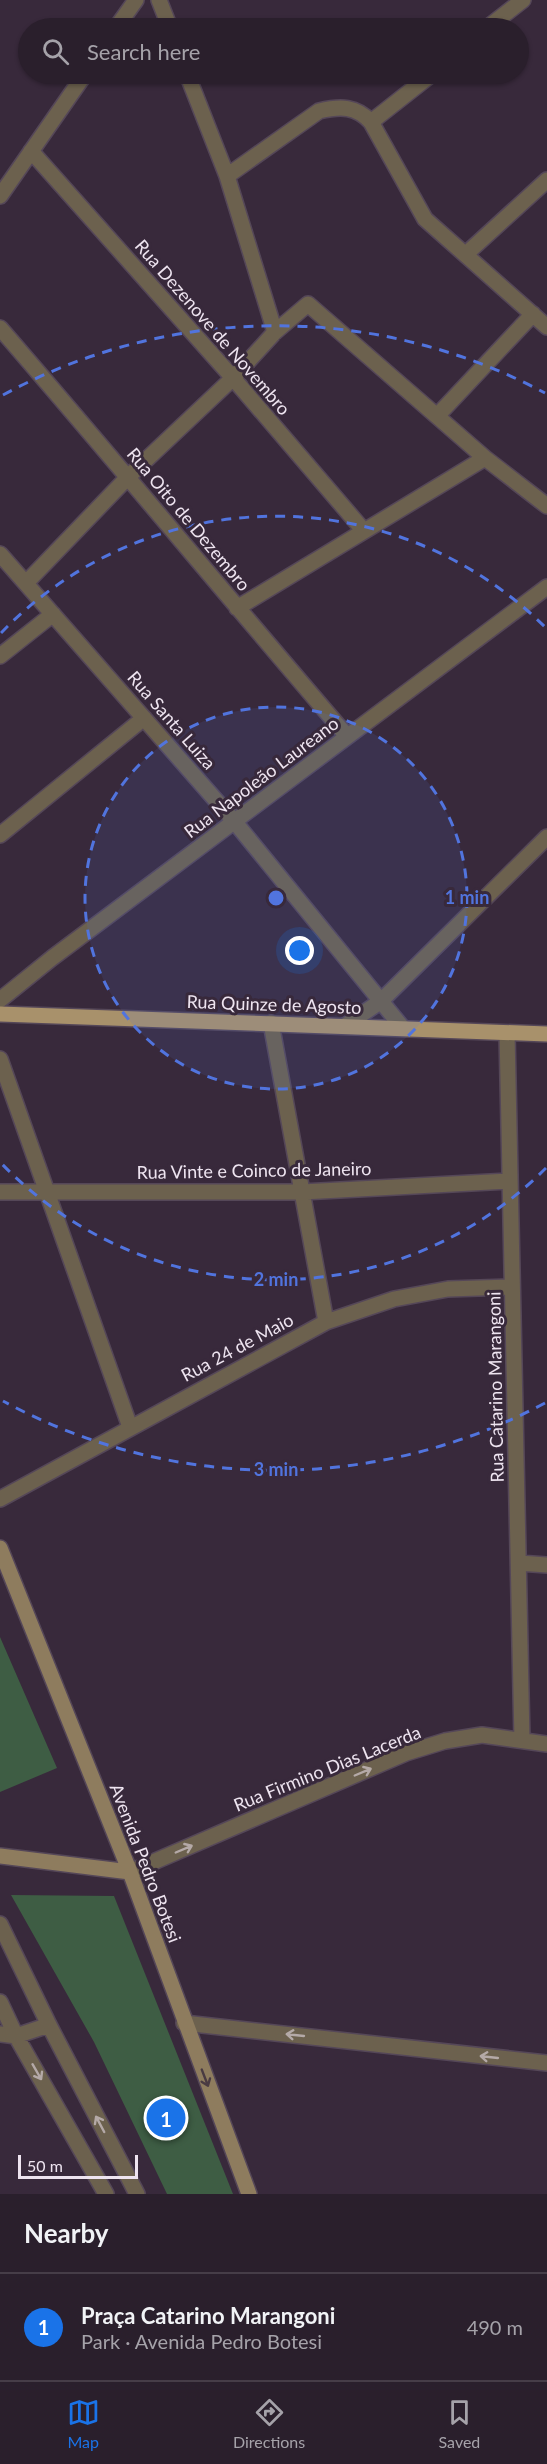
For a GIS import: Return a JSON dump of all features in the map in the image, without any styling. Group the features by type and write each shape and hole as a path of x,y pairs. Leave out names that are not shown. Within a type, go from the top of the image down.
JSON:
{"main road":[{"name":"Rua Quinze de Agosto","path":"0,1014 547,1034"},
{"name":"Avenida Pedro Botesi","path":"0,1548 130,1872 249,2194"},
{"path":"0,1856 130,1872"}],"street":[{"path":"123,18 136,0"},
{"path":"159,0 166,18"},
{"path":"500,18 523,0"},
{"path":"0,196 78,84"},
{"path":"192,84 227,176 275,332"},
{"path":"371,122 419,84"},
{"path":"227,176 319,111 337,107 361,112 371,122 425,219 547,327"},
{"name":"Rua Dezenove de Novembro","path":"31,151 233,378 364,531"},
{"path":"466,254 547,180"},
{"path":"26,583 129,476 233,378 275,332 308,304 485,458 547,506"},
{"path":"437,416 532,314"},
{"name":"Rua Oito de Dezembro","path":"0,328 129,476 237,608 347,736"},
{"path":"237,608 485,458"},
{"name":"Rua Santa Luiza","path":"0,554 234,821 402,1027"},
{"name":"Rua Napoleão Laureano","path":"0,1000 52,958 547,586"},
{"path":"0,656 53,614"},
{"path":"0,835 144,718"},
{"path":"345,1026 381,1001 547,837"},
{"path":"271,1023 326,1322"},
{"name":"Rua Catarino Marangoni","path":"507,1033 522,1740"},
{"path":"0,1059 45,1192 130,1427"},
{"name":"Rua Vinte e Coinco de Janeiro","path":"0,1192 302,1192 509,1181"},
{"name":"Rua 24 de Maio","path":"0,1499 326,1322 394,1299 448,1289 512,1287"},
{"path":"519,1563 547,1565"},
{"name":"Rua Firmino Dias Lacerda","path":"130,1872 406,1753 445,1741 482,1735 547,1744"},
{"path":"0,1924 48,2025 137,2194"},
{"path":"0,2002 16,2036 106,2194"},
{"path":"184,2023 547,2063"},
{"path":"0,2034 16,2036 48,2025"}],"green space":[{"path":"0,1637 57,1768 0,1792"},
{"path":"11,1895 114,1896 233,2194 167,2194 94,2042"}],"place":[{"name":"Praça Catarino Marangoni","path":"166,2118"}]}
